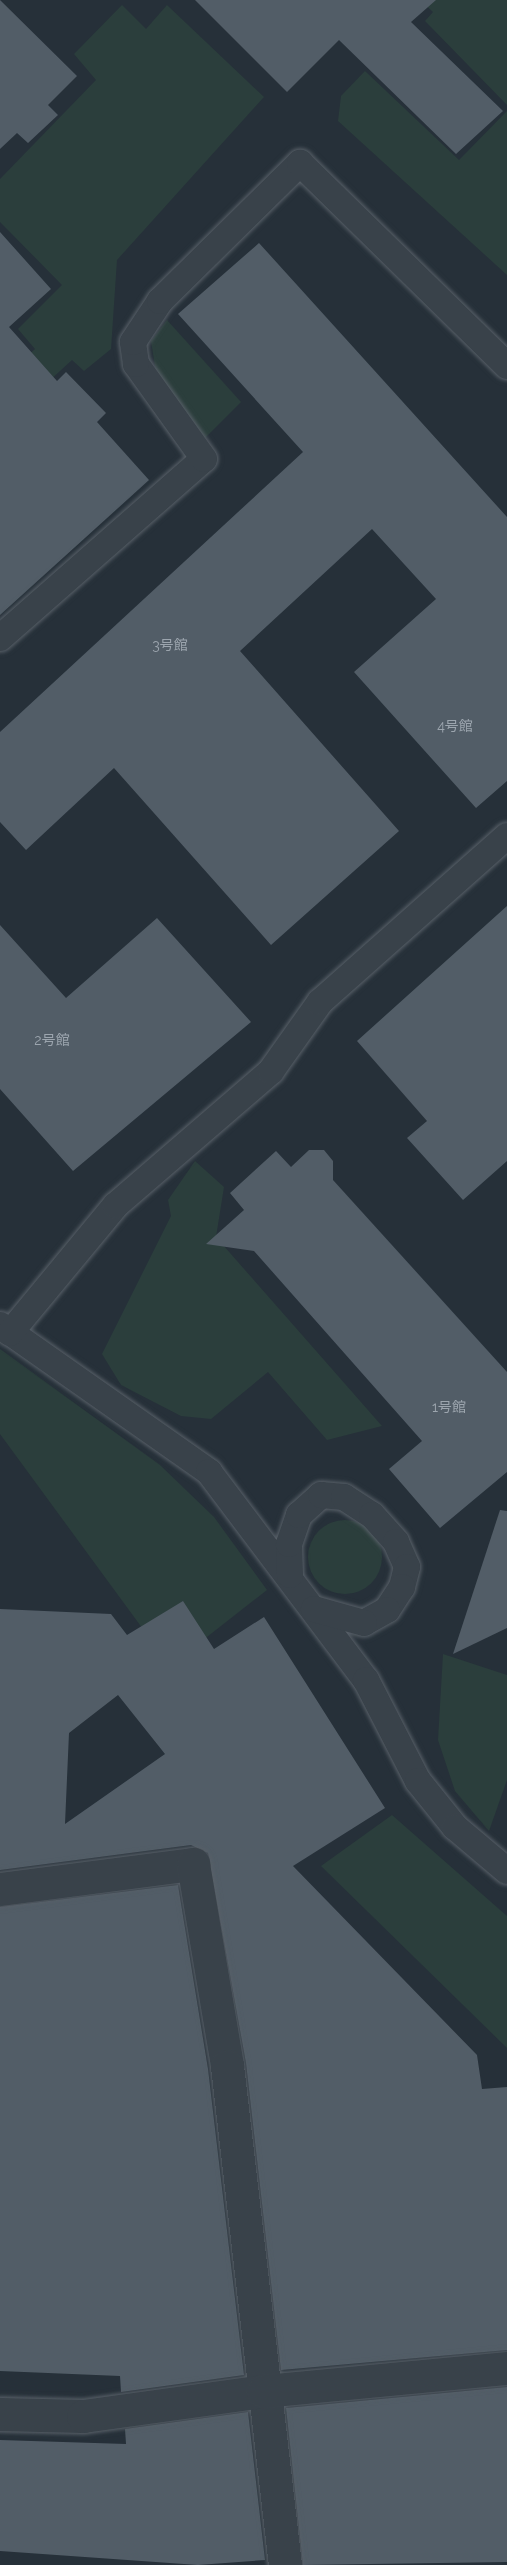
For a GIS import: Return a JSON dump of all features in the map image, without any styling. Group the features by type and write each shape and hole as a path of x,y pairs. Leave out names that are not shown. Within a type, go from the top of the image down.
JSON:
{"street":[{"path":"0,1889 193,1864 227,2066 285,2565"},
{"path":"0,2414 83,2416 263,2391 507,2368"}],"lane":[{"path":"0,638 204,459 136,364 133,342 160,301 300,163 507,366"},
{"path":"507,836 320,1002 271,1071 116,1205 5,1329 209,1472 290,1575 366,1680 418,1781 455,1827 507,1871"},
{"path":"290,1575 289,1544 299,1515 321,1495 344,1497 372,1515 396,1542 406,1567 402,1587 387,1610 364,1623 315,1609"}],"green space":[{"path":"420,0 507,0 507,105 425,21 433,12"},
{"path":"122,5 146,29 167,5 264,97 117,260 111,349 84,371 72,360 0,426 0,381 35,349 18,329 62,285 0,222 0,179 96,80 74,54"},
{"path":"365,71 459,160 507,111 507,275 338,121 341,96"},
{"path":"167,320 241,402 205,438 156,372 151,341"},
{"path":"195,1161 224,1187 216,1237 382,1426 327,1440 268,1372 211,1419 181,1416 121,1385 102,1354 171,1216 168,1200"},
{"path":"0,1349 160,1465 214,1517 267,1590 170,1666 0,1434"},
{"path":"345,1520 366,1526 376,1536 382,1557 376,1578 366,1588 345,1594 324,1588 314,1578 308,1557 314,1536 324,1526"},
{"path":"443,1654 507,1675 507,1780 489,1831 455,1791 438,1740"},
{"path":"392,1815 507,1916 507,2048 321,1866"}],"building":[{"path":"0,0 77,76 48,105 58,115 28,143 17,133 0,149"},
{"path":"195,0 436,0 411,22 503,111 456,154 339,40 287,92"},
{"path":"0,232 51,289 9,327 57,381 66,372 106,413 97,422 149,480 0,615"},
{"path":"259,243 507,517 507,781 476,808 354,672 436,599 372,529 240,651 399,831 271,945 114,768 26,850 0,822 0,732 303,452 178,314"},
{"path":"507,906 507,1161 463,1200 407,1138 427,1121 357,1041"},
{"path":"157,918 251,1022 73,1171 0,1089 0,925 66,998"},
{"path":"309,1150 324,1150 333,1161 333,1180 507,1372 507,1472 440,1528 389,1469 422,1441 254,1251 206,1244 244,1210 230,1193 276,1151 291,1167"},
{"path":"500,1510 507,1511 507,1628 453,1654"},
{"path":"183,1601 214,1649 264,1617 385,1808 293,1866 477,2055 482,2089 507,2087 507,2350 281,2370 246,2063 208,1853 191,1845 0,1870 0,1609 111,1614 127,1635","holes":["118,1695 165,1754 65,1824 69,1733"]},
{"path":"178,1885 208,2069 244,2375 121,2392 120,2376 0,2371 0,1907"},
{"path":"507,2387 507,2562 303,2565 286,2408"},
{"path":"248,2412 265,2560 198,2565 0,2551 0,2440 126,2444 125,2429"}]}
